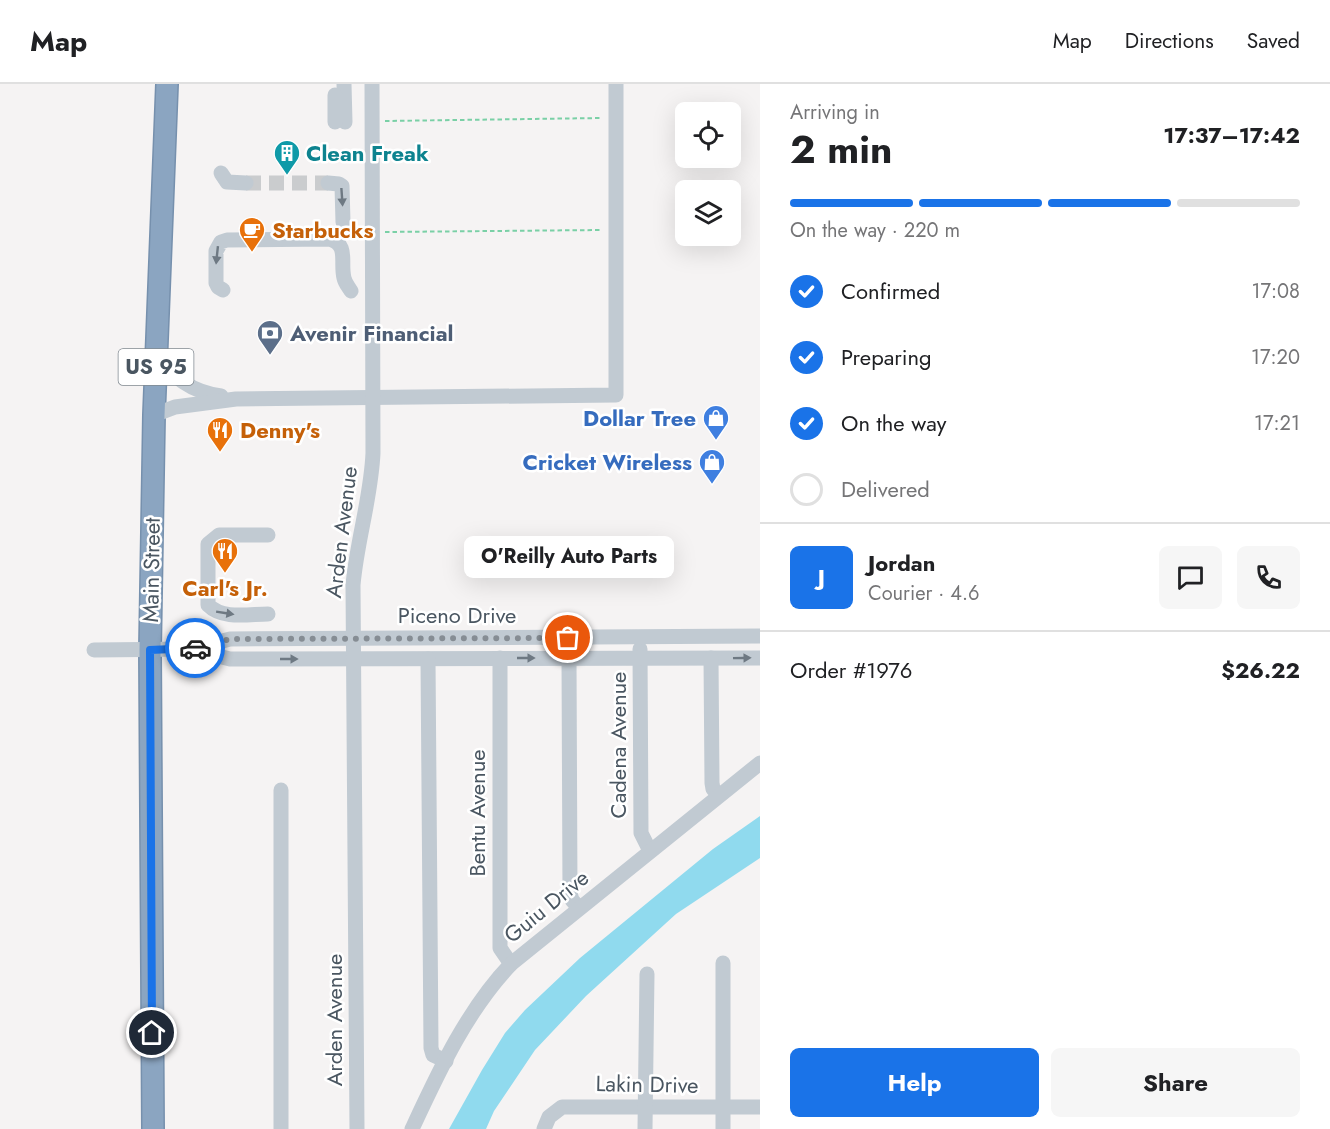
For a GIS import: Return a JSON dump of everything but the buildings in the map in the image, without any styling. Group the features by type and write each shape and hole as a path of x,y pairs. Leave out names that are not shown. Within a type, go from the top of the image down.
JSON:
{"highway":[{"name":"Main Street","path":"153,1129 150,650 154,415 167,84"}],"street":[{"path":"335,84 340,122 345,84"},
{"name":"Arden Avenue","path":"357,1129 353,638 355,562 368,506 373,466 372,84"},
{"path":"154,415 175,407 236,399 616,395 616,84"},
{"path":"220,173 227,182 246,183"},
{"path":"328,183 342,186 343,222"},
{"path":"223,290 216,283 216,251 221,242 227,240 330,239 336,241 342,249 343,276 351,291"},
{"path":"156,355 174,375 190,388 236,399"},
{"path":"268,535 219,535 208,544 208,605 214,611 222,614 268,614"},
{"name":"Piceno Drive","path":"94,650 192,649 230,639 760,636"},
{"name":"Cadena Avenue","path":"640,637 641,833 650,851"},
{"name":"Piceno Drive","path":"192,649 230,659 760,657"},
{"name":"Bentu Avenue","path":"500,658 500,948 511,964"},
{"path":"570,658 570,893 572,900 579,908"},
{"path":"711,658 712,783 713,789 719,795"},
{"path":"428,659 431,1048 434,1054 446,1061"},
{"name":"Guiu Drive","path":"412,1129 446,1061 492,984 511,964 760,763"},
{"path":"281,790 281,1129"},
{"path":"723,963 723,1129"},
{"path":"645,1129 647,974"},
{"name":"Lakin Drive","path":"544,1129 549,1117 562,1107 760,1107"}],"path":[{"path":"372,121 616,118"},
{"path":"373,232 616,230"}],"water":[{"path":"760,816 760,858 676,914 586,996 535,1050 494,1111 486,1129 449,1129 505,1033 525,1010 580,958 713,849"}],"tunnel":[{"path":"246,183 328,183"}],"way so far":[{"path":"195,648 230,639 568,638"}],"place":[{"name":"Clean Freak","path":"287,176"},
{"name":"Starbucks","path":"252,253"},
{"name":"Avenir Financial","path":"270,356"},
{"name":"Dollar Tree","path":"716,441"},
{"name":"Denny's","path":"220,453"},
{"name":"Cricket Wireless","path":"712,485"},
{"name":"Carl's Jr.","path":"225,574"},
{"name":"O'Reilly Auto Parts","path":"568,638"}],"route":[{"path":"152,1033 150,650 195,648"}]}
